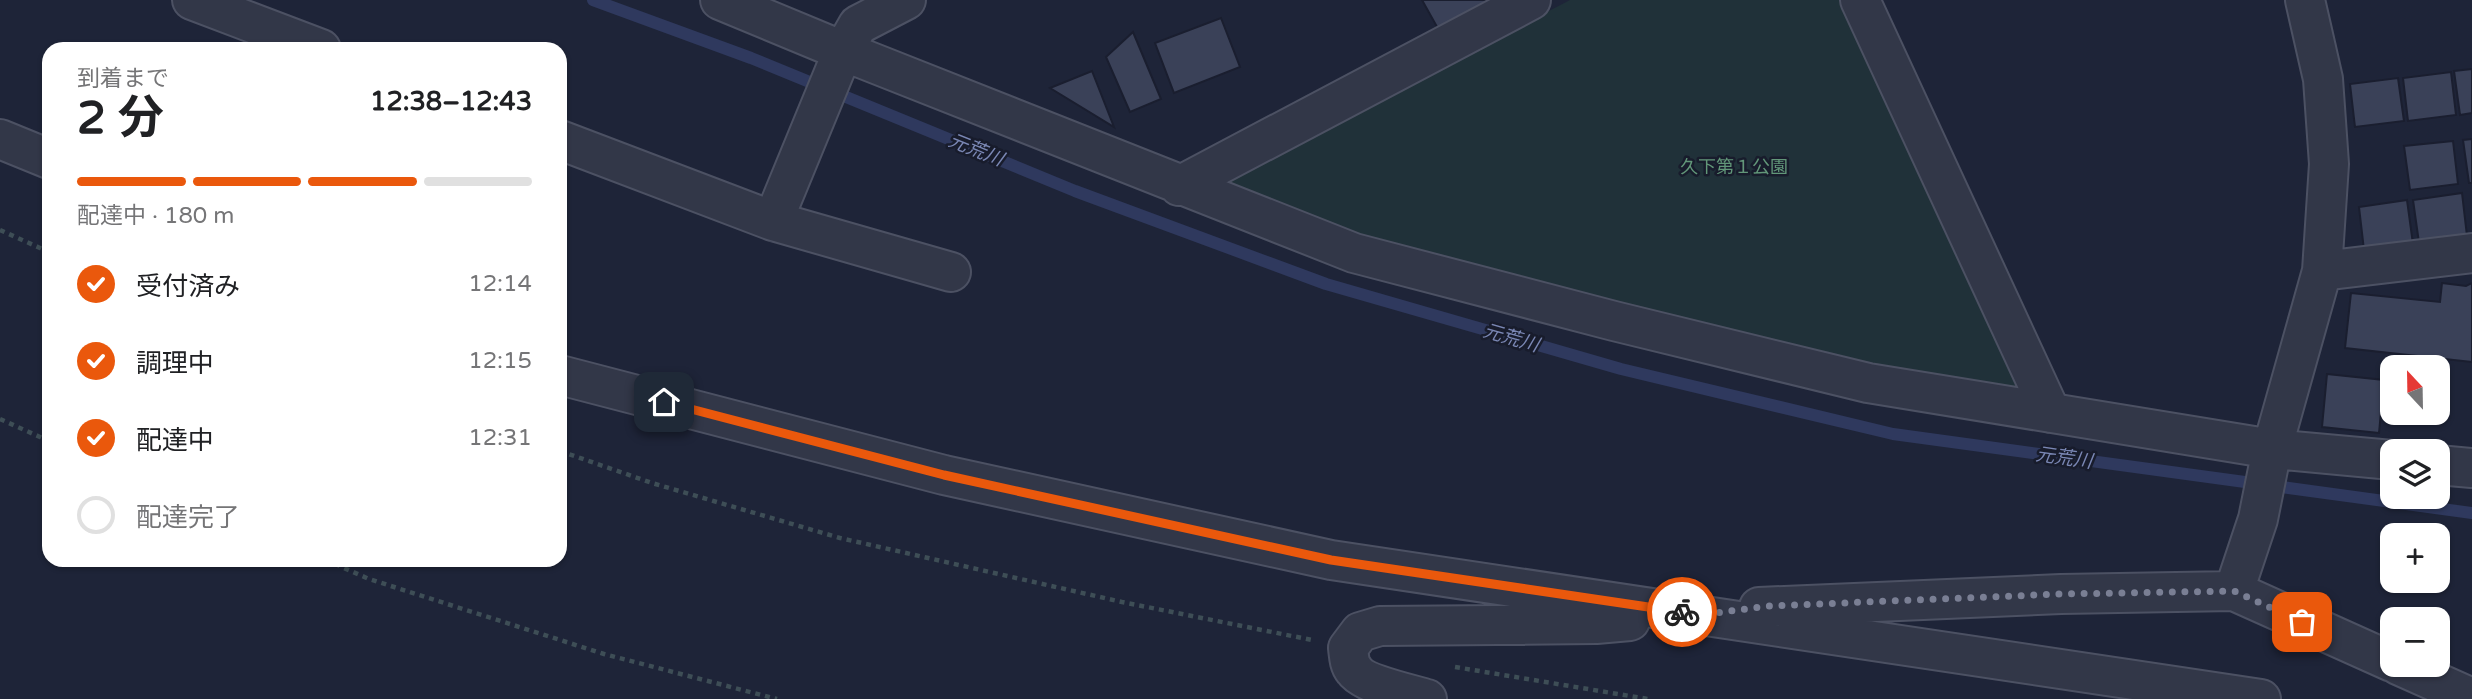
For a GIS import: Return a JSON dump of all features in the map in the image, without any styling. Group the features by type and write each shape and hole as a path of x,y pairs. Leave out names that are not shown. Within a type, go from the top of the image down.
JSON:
{"street":[{"path":"192,0 303,42"},
{"path":"720,0 839,61 1354,253 1614,321 1868,383 2051,413 2271,455 2380,460"},
{"path":"773,221 839,61 858,25 906,0"},
{"path":"1179,186 1531,0"},
{"path":"1860,0 2051,413"},
{"path":"2234,591 2258,519 2271,455 2322,271 2329,164 2323,79 2305,0"},
{"path":"0,139 42,156"},
{"path":"567,143 773,221 951,272"},
{"path":"2322,271 2472,253"},
{"path":"567,377 944,475 1331,560 2261,699"},
{"path":"2450,466 2472,468"},
{"path":"1427,699 1355,673 1349,661 1349,648 1360,632 1380,626 1596,624 1769,606 2061,594 2234,591 2380,657"},
{"path":"2425,677 2472,698"}],"path":[{"path":"0,230 42,249"},
{"path":"0,419 42,438"},
{"path":"567,453 652,483 840,538 1349,648"},
{"path":"342,567 369,579 604,654 777,699"},
{"path":"1448,666 1647,699"}],"green space":[{"name":"久下第１公園","path":"1570,0 1840,0 2023,395 1869,372 1379,247 1217,185"}],"building":[{"path":"1422,0 1502,0 1441,34"},
{"path":"1221,18 1240,67 1174,93 1155,43"},
{"path":"1133,32 1161,99 1130,112 1106,57"},
{"path":"2472,69 2472,113 2460,115 2454,71"},
{"path":"1092,71 1114,127 1050,88"},
{"path":"2451,72 2456,115 2408,121 2403,78"},
{"path":"2398,78 2404,121 2355,127 2350,84"},
{"path":"2472,139 2472,183 2469,183 2463,140"},
{"path":"2453,141 2458,184 2410,190 2404,146"},
{"path":"2462,193 2467,236 2419,243 2413,200"},
{"path":"2407,200 2413,244 2364,250 2359,207"},
{"path":"2442,283 2466,286 2472,283 2472,362 2450,360 2450,355 2408,355 2345,348 2351,293 2440,302"},
{"path":"2327,374 2380,380 2379,433 2322,427"}],"waterway":[{"name":"元荒川","path":"593,0 751,58 1075,191 1326,284 1621,369 1893,434 2472,513"}],"way so far":[{"path":"1682,612 1700,615 1769,606 2061,594 2234,591 2302,622"}],"route":[{"path":"664,402 944,475 1331,560 1682,612"}]}
